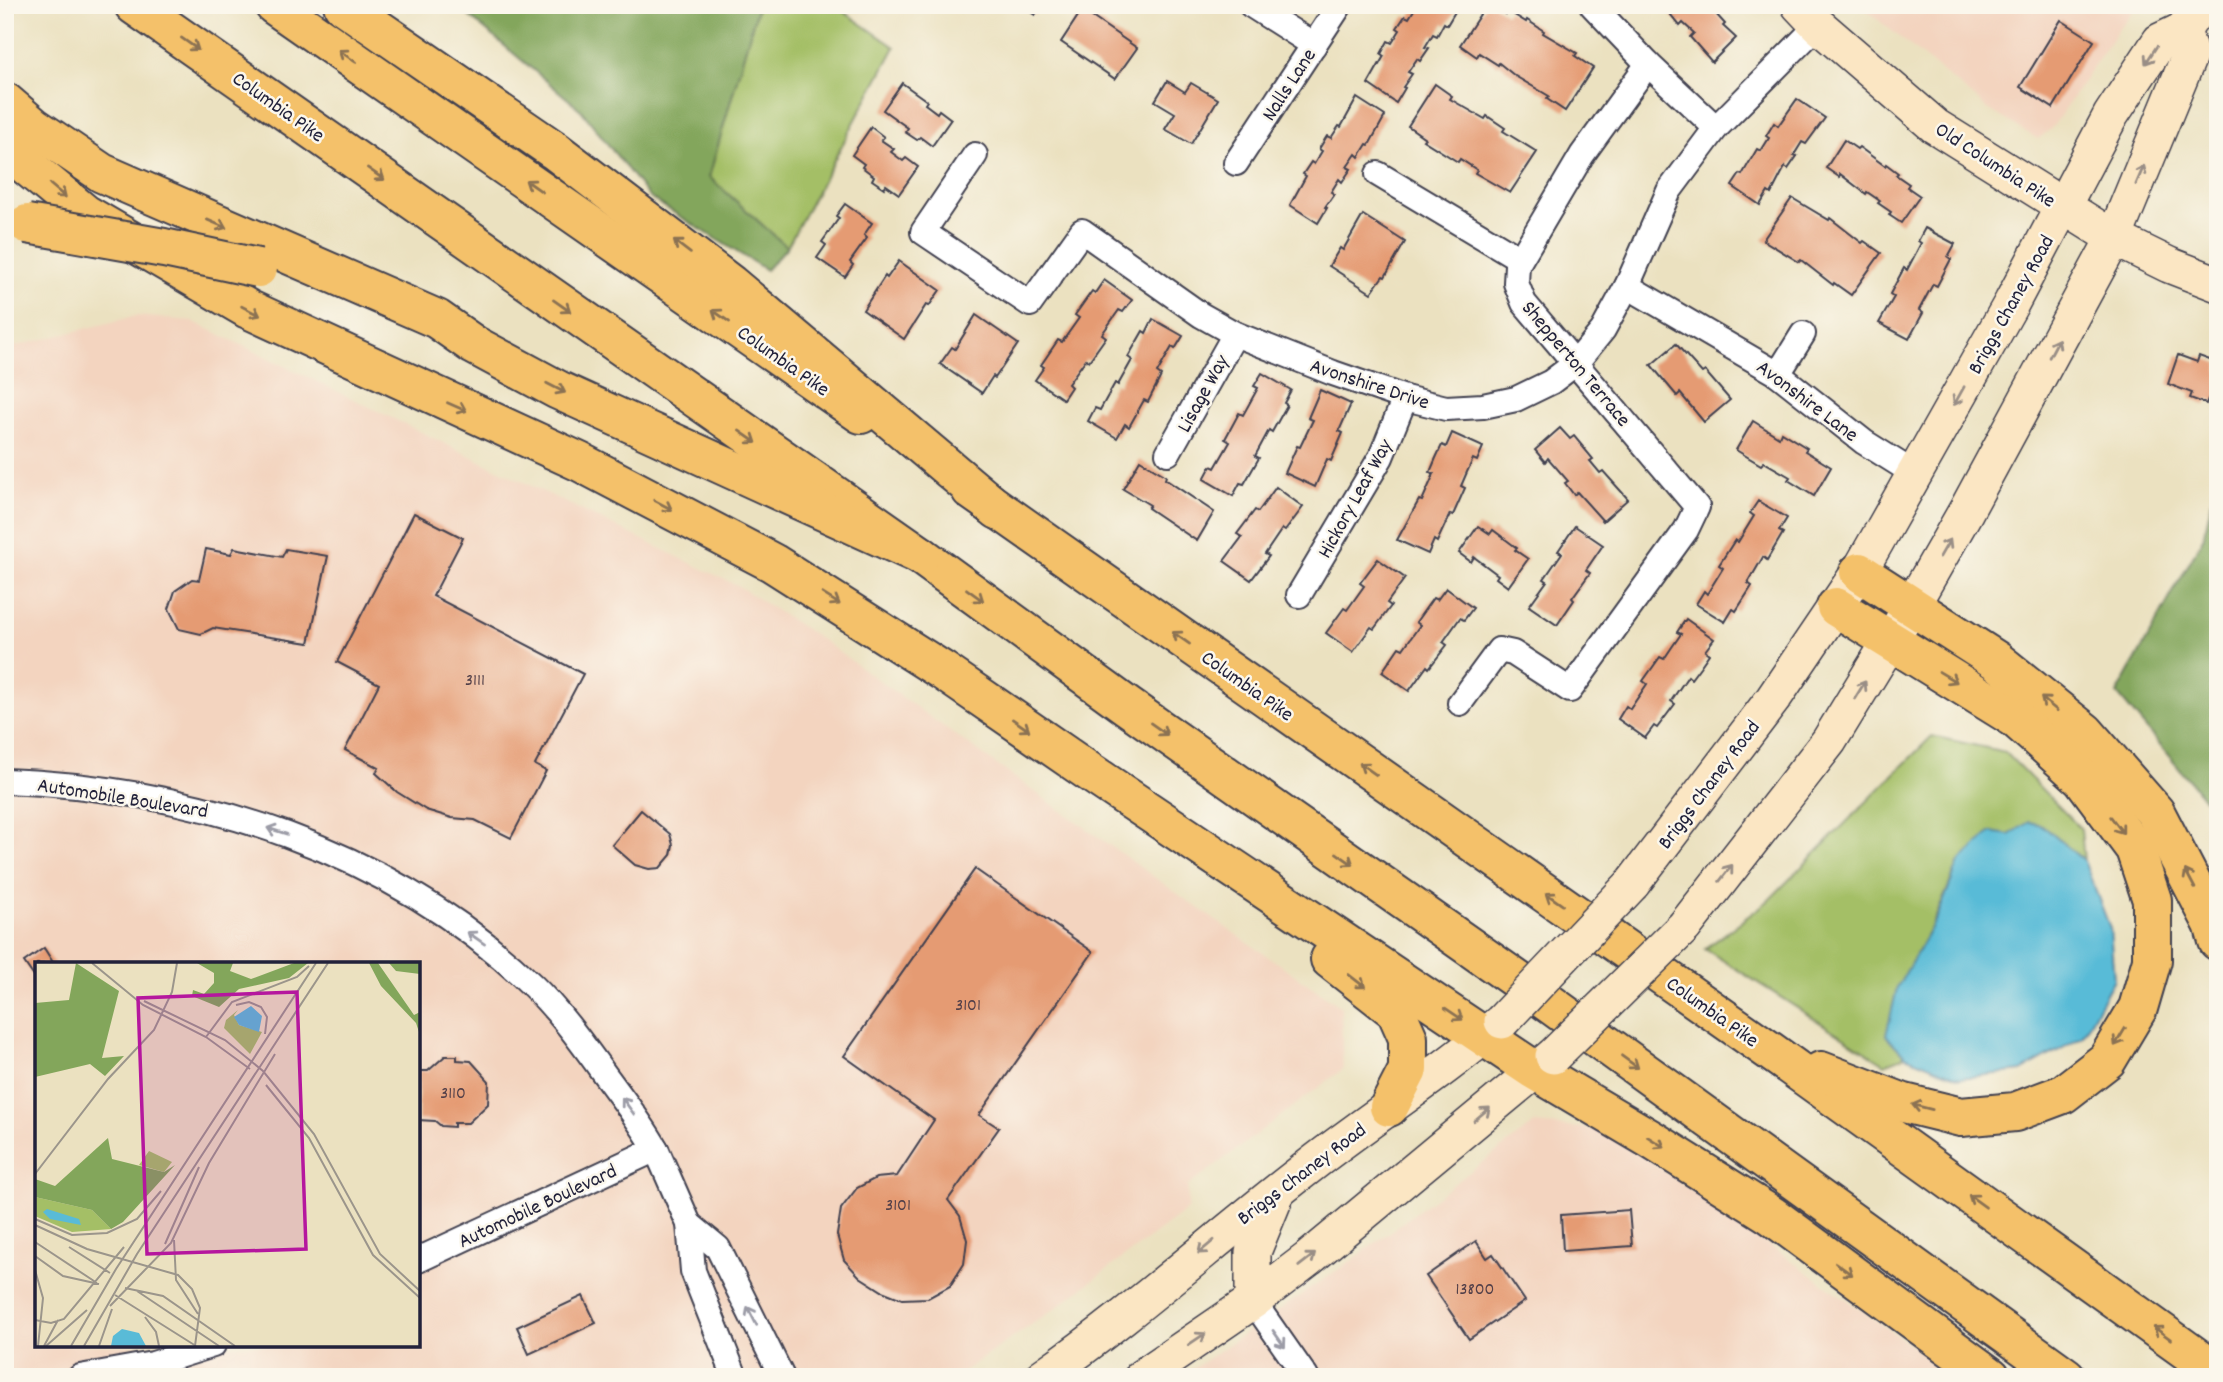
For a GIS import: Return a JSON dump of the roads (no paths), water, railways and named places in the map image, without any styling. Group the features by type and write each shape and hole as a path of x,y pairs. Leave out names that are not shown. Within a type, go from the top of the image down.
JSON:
{"highway":[{"name":"Columbia Pike","path":"134,5 920,555 1138,714 1517,980 2066,1377"},
{"name":"Columbia Pike","path":"274,5 1770,1051 2218,1373"},
{"path":"343,5 554,150 730,284 998,510"},
{"path":"386,5 554,150"},
{"path":"5,102 33,127 102,173 437,319 474,345 558,390 920,555"},
{"path":"5,148 85,214 248,309 580,462 773,563 943,671 1091,773 1494,1029 1652,1140 1771,1215 1991,1377"},
{"path":"16,224 164,248 258,268 314,285 474,345"},
{"path":"1859,572 1997,661 2085,732 2155,813 2213,924 2218,941"},
{"path":"1770,1051 1904,1103 1961,1117 2014,1112 2063,1094 2107,1060 2138,1008 2152,960 2152,900 2135,849 2082,778 2015,718 1836,607"},
{"path":"1091,773 1396,1011 1408,1038 1408,1070 1389,1107"}],"main road":[{"name":"Old Columbia Pike","path":"1808,15 1935,126 2113,238 2169,265 2218,284"},
{"name":"Briggs Chaney Road","path":"1042,1377 1082,1349 1279,1189 1494,1029 1632,884 1773,699 1859,572 2063,208 2111,115 2160,41 2192,17"},
{"name":"Briggs Chaney Road","path":"1142,1377 1308,1259 1544,1063 1684,927 1829,741 1973,499 2113,238 2190,54 2192,17"},
{"path":"1252,1301 1253,1252 1279,1189"}],"street":[{"path":"1251,5 1314,45"},
{"name":"Nalls Lane","path":"1236,163 1340,5"},
{"path":"1592,5 1648,64 1716,128"},
{"name":"Avonshire Drive","path":"975,155 923,232 1030,304 1082,231 1201,315 1235,334 1405,398 1446,408 1483,406 1516,399 1550,382 1576,363 1603,330 1627,286 1670,191 1716,128 1808,15"},
{"path":"1378,174 1520,259 1582,155 1648,64"},
{"name":"Shepperton Terrace","path":"1461,703 1499,650 1513,653 1570,690 1686,530 1697,507 1524,303 1516,283 1520,259"},
{"name":"Avonshire Lane","path":"1627,286 1778,374 1864,442 1915,474"},
{"name":"Lisage Way","path":"1168,453 1235,334"},
{"path":"1778,374 1803,334"},
{"name":"Hickory Leaf Way","path":"1299,595 1381,457 1405,398"},
{"name":"Automobile Boulevard","path":"5,781 153,797 233,816 293,835 393,881 484,944 532,985 572,1028 656,1149 689,1224 693,1271 735,1377"},
{"name":"Automobile Boulevard","path":"420,1259 656,1149"},
{"name":"Automobile Boulevard","path":"689,1224 718,1248 782,1377"},
{"path":"1252,1301 1306,1377"},
{"path":"80,1377 153,1364 207,1347"}],"water":[{"path":"2029,822 2042,825 2084,861 2110,928 2114,979 2082,1037 2022,1071 1960,1078 1905,1056 1886,1035 1897,988 1937,917 1959,862 1991,832 2009,835"}]}
